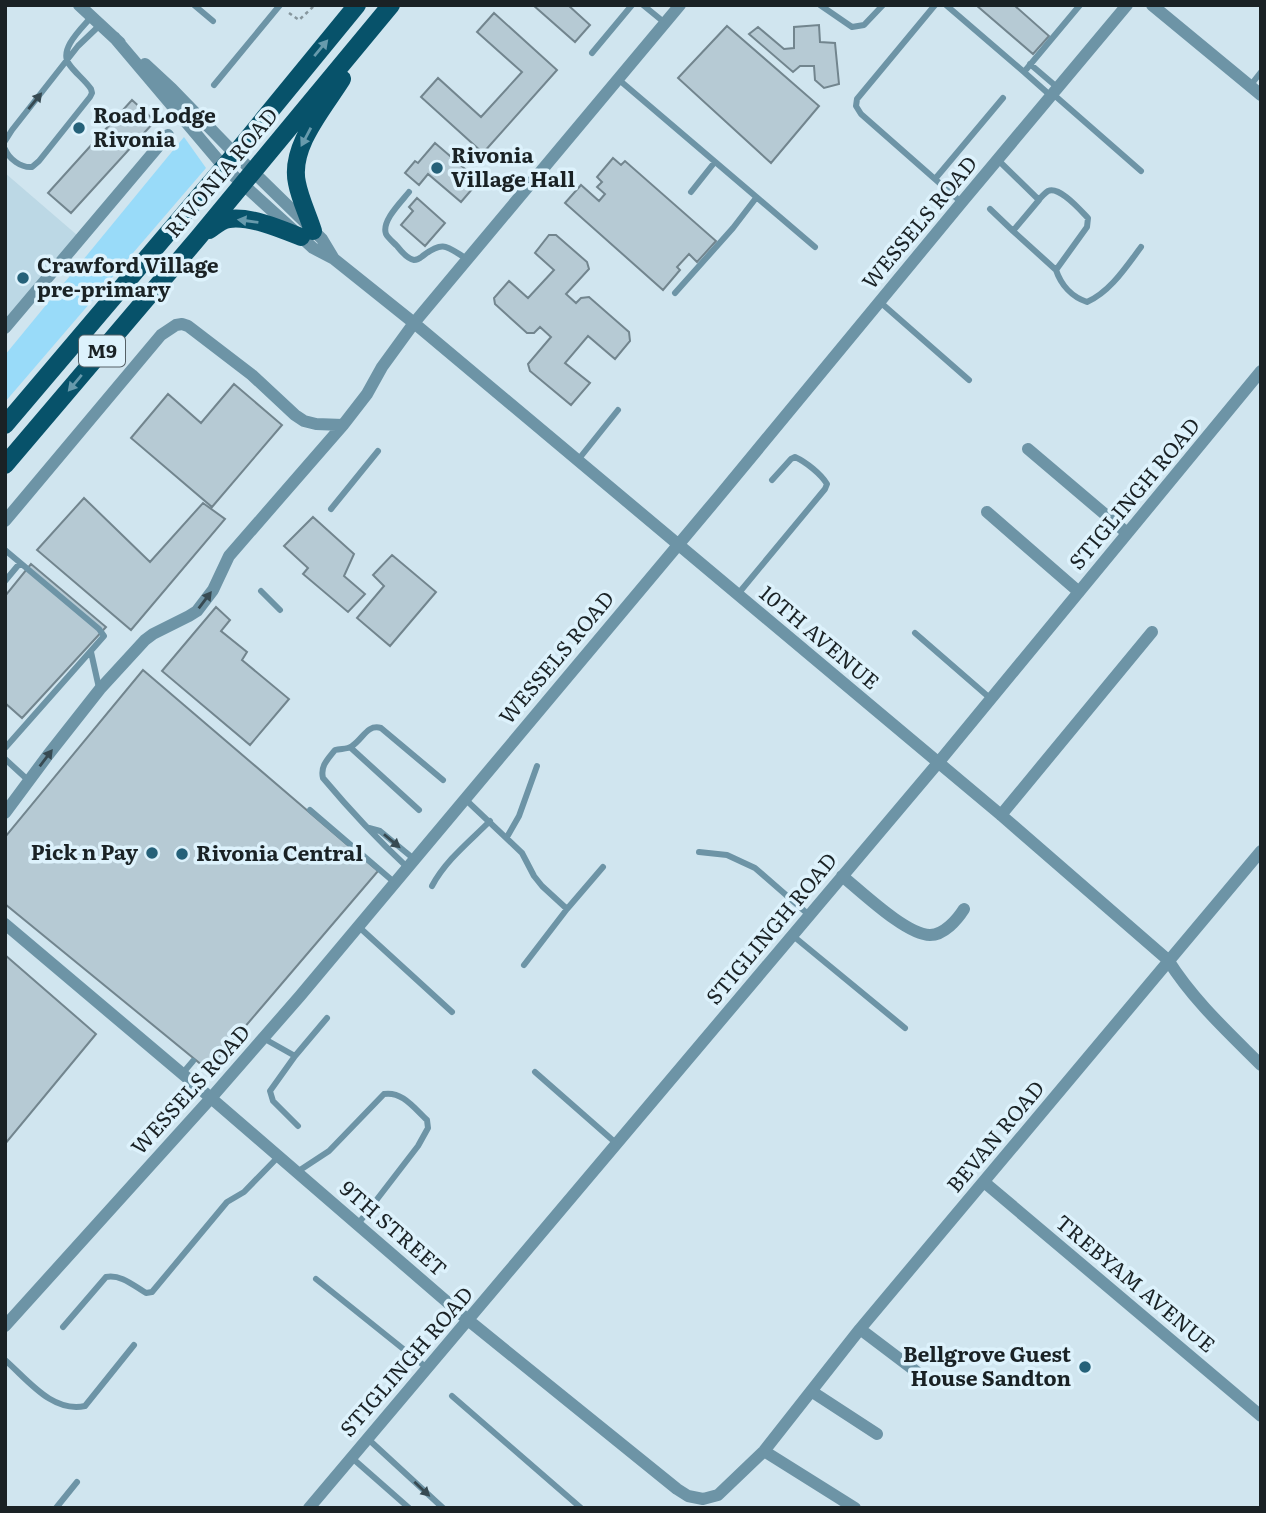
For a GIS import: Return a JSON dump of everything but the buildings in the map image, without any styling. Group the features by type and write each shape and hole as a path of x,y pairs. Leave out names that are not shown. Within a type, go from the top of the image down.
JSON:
{"main road":[{"name":"RIVONIA ROAD","path":"5,425 357,5"},
{"name":"RIVONIA ROAD","path":"5,464 198,238 386,11"},
{"path":"198,238 222,221 231,219 307,234 295,171 298,155 306,135 386,11"}],"street":[{"path":"5,813 100,690 145,640 197,611 213,590 229,556 343,425 414,323 680,5"},
{"name":"WESSELS ROAD","path":"5,1326 263,1038 679,544 1127,5"},
{"path":"1152,5 1261,95"},
{"name":"10TH AVENUE","path":"91,13 229,160 307,234 322,239 334,259 679,544 1001,815 1168,960 1192,993 1261,1065"},
{"path":"5,328 168,135"},
{"path":"5,521 161,335 176,325 182,324 195,330 304,421 343,425"},
{"name":"STIGLINGH ROAD","path":"309,1508 938,763 1261,371"},
{"path":"1028,449 1127,533"},
{"path":"988,512 1079,592"},
{"path":"1001,815 1153,632"},
{"name":"BEVAN ROAD","path":"764,1451 860,1329 1261,851"},
{"path":"842,876 904,926 927,935 934,935 950,925 964,909"},
{"name":"9TH STREET","path":"5,924 468,1320 688,1496 704,1499 718,1495 764,1451"},
{"name":"TREBYAM AVENUE","path":"984,1181 1261,1416"},
{"path":"860,1329 930,1382"},
{"path":"811,1391 877,1434"},
{"path":"764,1451 855,1508"}],"lane":[{"path":"194,5 213,21"},
{"path":"214,85 280,5"},
{"path":"592,53 632,5"},
{"path":"643,5 664,23"},
{"path":"820,5 852,27 864,25 883,5"},
{"path":"935,5 857,99 856,106 861,114 961,202"},
{"path":"946,5 1024,72 1054,93 1140,171"},
{"path":"1024,72 1080,5"},
{"path":"5,149 21,166 32,167 90,97 92,89 67,62 65,55 68,46 91,13"},
{"path":"5,141 78,46 91,13"},
{"path":"1030,64 1054,93"},
{"path":"1250,86 1261,72"},
{"path":"618,79 815,247"},
{"path":"935,179 1003,98"},
{"path":"998,160 1039,200"},
{"path":"691,192 714,163"},
{"path":"409,191 387,220 387,236 409,258 415,260 440,246 445,246 467,259"},
{"path":"1013,231 1047,191 1063,194 1088,218 1087,227 1056,270"},
{"path":"675,293 756,198"},
{"path":"990,209 1056,270 1059,279 1079,300 1087,302 1098,298 1141,247"},
{"path":"880,302 969,380"},
{"path":"578,460 618,410"},
{"path":"331,509 378,451"},
{"path":"738,594 827,484 795,457 772,480"},
{"path":"5,550 104,636 5,748"},
{"path":"5,581 20,563"},
{"path":"261,591 280,610"},
{"path":"915,632 990,699"},
{"path":"91,652 100,690"},
{"path":"351,748 371,727 376,726 443,780"},
{"path":"410,863 380,831 369,828 329,785 321,772 323,766 335,750 351,748 419,810"},
{"path":"5,759 29,781"},
{"path":"507,837 519,816 537,766"},
{"path":"465,799 522,853 542,886 567,909"},
{"path":"310,810 394,882"},
{"path":"432,886 449,861 489,821"},
{"path":"699,852 727,855 755,868 809,915"},
{"path":"524,965 603,867"},
{"path":"358,925 452,1012"},
{"path":"792,935 905,1028"},
{"path":"298,1126 273,1101 270,1091 327,1018"},
{"path":"263,1038 295,1056"},
{"path":"182,1074 193,1061"},
{"path":"535,1072 617,1144"},
{"path":"297,1172 329,1151 384,1094 396,1093 402,1097 427,1120 428,1129 358,1224"},
{"path":"63,1327 106,1277 119,1277 146,1293 152,1292 227,1202 244,1192 279,1156"},
{"path":"316,1279 428,1368"},
{"path":"5,1360 52,1401 75,1408 85,1406 134,1345"},
{"path":"452,1396 581,1508"},
{"path":"367,1438 443,1508"},
{"path":"351,1457 409,1508"},
{"path":"56,1508 76,1482"}],"path":[{"path":"280,5 299,20 315,5"}],"shaded area":[{"path":"184,137 206,168 5,402 5,355"},
{"name":"Crawford Village pre-primary","path":"5,173 77,235 5,320"}],"place":[{"name":"Road Lodge Rivonia","path":"79,128"},
{"name":"Rivonia Village Hall","path":"437,168"},
{"name":"Crawford Village pre-primary","path":"23,278"},
{"name":"Pick n Pay","path":"152,853"},
{"name":"Rivonia Central","path":"182,854"},
{"name":"Bellgrove Guest House Sandton","path":"1085,1367"}]}
